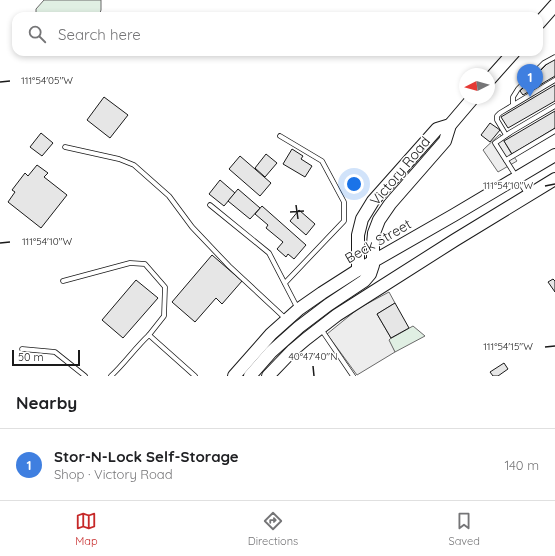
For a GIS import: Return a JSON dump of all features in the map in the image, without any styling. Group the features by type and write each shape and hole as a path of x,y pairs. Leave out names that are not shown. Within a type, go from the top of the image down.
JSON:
{"main road":[{"path":"543,18 555,5"},
{"path":"495,73 510,56"},
{"name":"Victory Road","path":"373,261 374,233 379,220 390,204 445,141 450,125 468,104"},
{"name":"Victory Road","path":"358,270 358,235 362,218 373,201 437,129 450,125"},
{"name":"Beck Street","path":"234,376 271,334 299,309 322,293 373,261 555,155"},
{"path":"268,376 293,350 336,314 555,179"},
{"path":"250,376 271,352 299,327 328,305 364,281 370,274 373,261"}],"lane":[{"path":"513,105 512,97 518,89 544,64 555,57"},
{"path":"506,135 497,118 500,113 555,80"},
{"path":"528,195 495,143 555,106"},
{"path":"506,160 555,131"},
{"path":"280,136 322,161 344,202 344,221 285,283"},
{"path":"65,147 119,159 134,165 169,196 192,227 230,266 287,319"},
{"path":"210,205 269,253 299,309"},
{"path":"63,281 130,263 145,264 165,287 164,316 149,335 111,376"},
{"path":"320,327 353,376"},
{"path":"149,335 195,376"},
{"path":"22,349 55,352 85,376"}],"green space":[{"path":"44,0 101,0 100,12 36,12 36,9"},
{"path":"413,326 425,336 395,352 388,340"}],"shaded area":[{"path":"500,134 517,161 498,172 483,150"},
{"path":"389,292 395,303 377,314 391,338 389,340 395,352 357,375 327,334 359,308"}],"building":[{"path":"555,59 555,76 523,95 520,91 547,64"},
{"path":"555,85 555,101 508,128 501,117"},
{"path":"104,97 128,115 110,138 87,120"},
{"path":"555,111 555,128 512,154 504,141"},
{"path":"490,123 500,130 490,142 481,135"},
{"path":"41,133 53,143 42,156 30,147"},
{"path":"292,149 303,156 301,159 312,166 305,177 283,164"},
{"path":"266,154 277,163 265,177 255,168"},
{"path":"240,156 271,183 260,196 229,169"},
{"path":"37,165 48,173 44,177 67,195 41,228 8,202 15,192 12,190 25,173 28,176"},
{"path":"220,180 235,193 224,206 209,194"},
{"path":"238,189 260,208 250,219 228,201"},
{"path":"262,206 306,245 294,259 288,254 286,257 277,249 283,242 266,228 268,225 255,214"},
{"path":"299,210 315,224 306,235 290,221"},
{"path":"212,255 242,281 222,304 216,298 195,322 172,302"},
{"path":"553,279 555,281 555,292 548,282"},
{"path":"136,280 158,298 123,338 102,320"},
{"path":"395,303 409,328 391,338 377,314"},
{"path":"504,363 508,369 498,376 493,376 490,372"}],"place":[{"name":"Stor-N-Lock Self-Storage","path":"530,97"}]}
